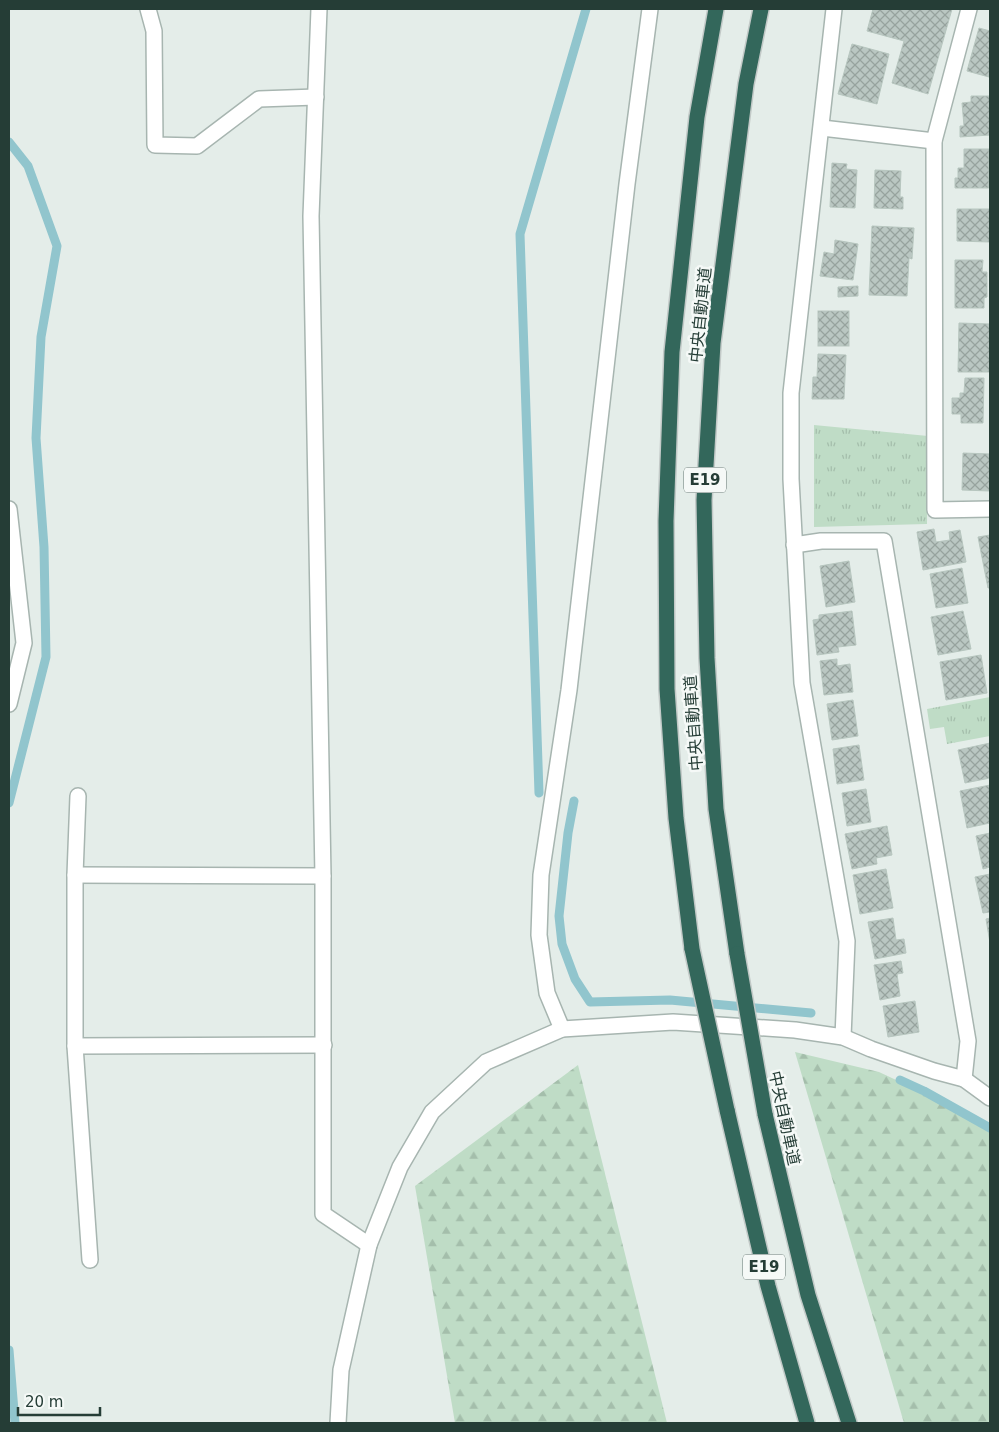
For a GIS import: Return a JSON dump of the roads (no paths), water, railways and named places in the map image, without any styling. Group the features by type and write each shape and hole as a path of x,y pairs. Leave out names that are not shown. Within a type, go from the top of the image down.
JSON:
{"highway":[{"name":"中央自動車道","path":"716,9 697,117 672,352 666,521 667,690 676,818 692,949 768,1286 807,1423"},
{"name":"中央自動車道","path":"762,9 746,84 713,343 704,500 707,658 716,809 737,954 765,1114 808,1295 848,1423"}],"street":[{"path":"148,9 154,31 155,145 198,146 259,99 316,97"},
{"path":"319,9 311,216 323,876 323,1214 369,1245"},
{"path":"562,1029 547,993 539,935 541,875 569,690 625,203 650,9"},
{"path":"834,9 792,393 791,479 802,683 847,941 843,1037"},
{"path":"969,9 934,141 936,510 990,509"},
{"path":"822,128 934,141"},
{"path":"9,508 24,644 9,704"},
{"path":"794,544 821,541 884,541 968,1041 964,1079"},
{"path":"78,796 75,875 75,1046 90,1260"},
{"path":"75,875 323,876"},
{"path":"338,1423 341,1370 369,1245 400,1167 432,1112 486,1062 562,1029 673,1022 795,1030 843,1037 934,1071 964,1079 990,1098"},
{"path":"75,1046 324,1045"}],"waterway":[{"path":"539,793 520,234 586,9"},
{"path":"9,142 28,166 57,246 41,337 36,438 44,547 46,657 9,803"},
{"path":"574,801 568,833 559,916 562,944 575,979 590,1002 670,1000 811,1013"},
{"path":"900,1080 924,1091 990,1128"},
{"path":"9,1350 15,1423"}]}
